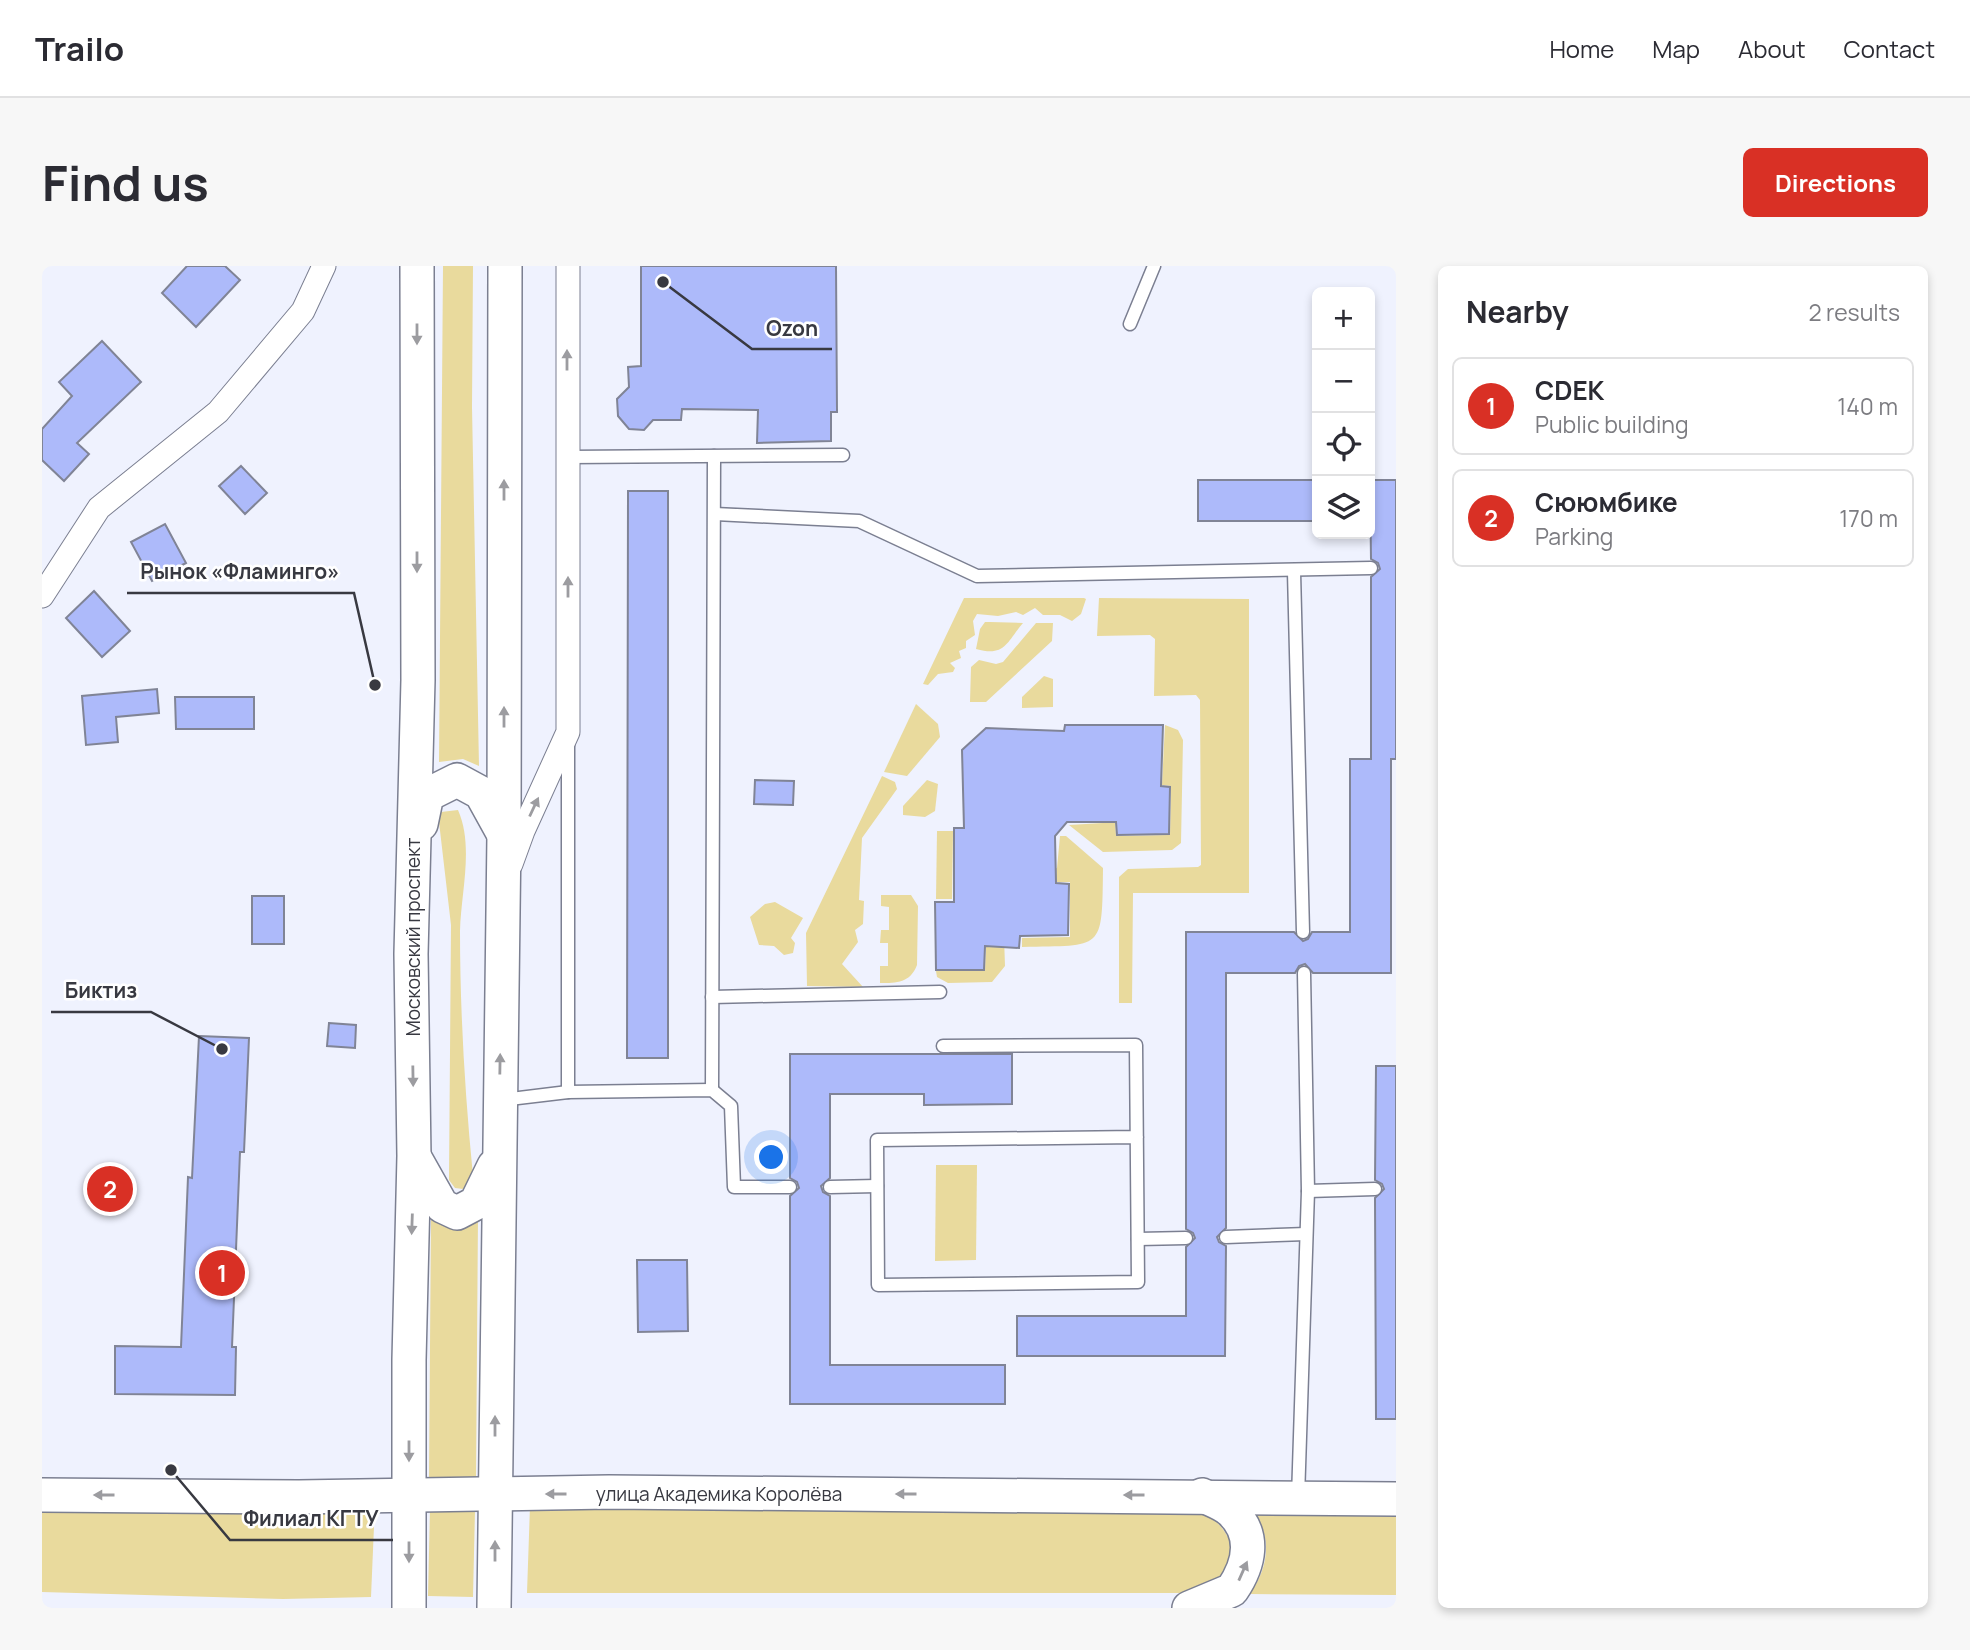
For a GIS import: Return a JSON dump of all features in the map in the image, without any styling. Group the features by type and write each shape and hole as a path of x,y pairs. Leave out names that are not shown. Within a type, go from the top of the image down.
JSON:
{"main road":[{"name":"Московский проспект","path":"409,1608 414,1156 413,861 418,680 417,266"},
{"path":"494,1608 501,894 504,835 505,266"},
{"path":"413,861 426,795 457,780 481,793 504,835"},
{"path":"414,1156 442,1206 457,1213 476,1203 499,1156"},
{"name":"улица Академика Королёва","path":"42,1495 1202,1495 1396,1499"},
{"path":"1189,1608 1233,1590 1250,1554 1244,1530 1231,1510 1202,1495"}],"street":[{"path":"42,596 99,508 218,412 303,311 324,266"},
{"path":"501,894 523,831 568,733 568,266"}],"lane":[{"path":"1130,324 1154,266"},
{"path":"569,457 843,455"},
{"path":"712,1090 714,456"},
{"path":"715,514 859,521 977,576 1294,572 1371,568"},
{"path":"1294,572 1303,932"},
{"path":"568,733 568,1092"},
{"path":"1298,1498 1308,1191 1304,973"},
{"path":"712,997 940,992"},
{"path":"943,1046 1136,1045 1137,1137 1138,1239 1138,1282 878,1285 877,1140 1137,1137"},
{"path":"499,1100 568,1092 712,1090 731,1106 734,1187 790,1187"},
{"path":"830,1187 877,1186"},
{"path":"1308,1191 1375,1189"},
{"path":"1226,1237 1306,1234"},
{"path":"1138,1239 1186,1238"}],"shaded area":[{"path":"443,266 473,266 472,407 479,766 463,759 439,762"},
{"path":"964,598 1086,599 1081,614 1072,621 1060,615 1043,615 1035,608 1023,615 1016,612 998,616 977,614 973,621 975,635 966,641 966,648 959,651 961,658 950,663 955,668 953,672 938,674 928,685 923,684"},
{"path":"1099,598 1249,599 1249,893 1133,893 1132,1003 1119,1003 1119,877 1128,869 1201,865 1200,700 1196,695 1154,696 1155,639 1150,635 1097,636"},
{"path":"985,622 1023,623 999,650 986,651 976,649 980,629"},
{"path":"1036,623 1053,623 1052,641 986,702 970,702 971,667 979,660 996,664 1003,662"},
{"path":"1044,676 1053,679 1053,707 1022,708 1022,697"},
{"path":"916,704 938,724 940,737 907,776 884,772"},
{"path":"1165,725 1178,730 1183,740 1181,843 1172,850 1103,852 1069,825 1103,823 1104,816 1115,816 1116,836 1170,835 1171,786 1162,785"},
{"path":"882,776 895,782 897,789 862,838 859,900 864,901 863,924 855,930 858,942 842,964 863,987 807,986 806,933"},
{"path":"927,780 938,784 935,811 925,817 903,815 903,806"},
{"path":"458,810 463,824 466,854 460,962 463,1054 473,1176 470,1185 463,1189 455,1188 449,1180 451,925 439,822 441,812"},
{"path":"937,831 953,831 952,899 936,899"},
{"path":"1060,836 1066,836 1103,868 1099,929 1093,938 1083,943 1022,947 1022,938 1070,937 1070,882 1049,882 1049,869 1057,868"},
{"path":"881,895 911,895 918,906 917,965 907,979 897,982 880,983 880,966 888,966 888,943 880,943 881,930 889,930 889,907 881,906"},
{"path":"775,902 803,918 791,938 795,943 793,953 784,955 774,946 759,945 750,917 765,904"},
{"path":"1004,937 1005,966 992,982 948,983 937,977 936,971 985,971 986,938"},
{"path":"936,1165 977,1165 976,1260 935,1261"},
{"path":"431,1215 446,1226 478,1216 476,1479 429,1480"},
{"path":"375,1503 371,1597 283,1599 42,1592 42,1506"},
{"path":"530,1506 1199,1509 1221,1527 1232,1551 1228,1570 1197,1593 527,1593"},
{"path":"430,1509 475,1510 473,1597 428,1596"},
{"path":"1252,1512 1396,1514 1396,1595 1249,1594 1261,1575 1266,1553 1263,1531"}],"building":[{"path":"187,266 225,266 240,280 196,327 162,293"},
{"path":"641,266 836,266 837,412 831,412 831,441 757,443 758,410 682,409 681,420 653,420 644,430 629,429 618,416 617,399 629,387 628,367 641,366"},
{"path":"102,341 141,382 77,443 89,454 64,481 42,460 42,429 72,396 59,382"},
{"path":"241,466 267,493 245,514 219,486"},
{"path":"1198,480 1312,480 1312,521 1198,521"},
{"path":"1375,480 1396,480 1396,759 1391,759 1391,973 1313,973 1305,964 1299,966 1295,973 1226,973 1226,1228 1217,1237 1219,1242 1226,1246 1225,1356 1017,1356 1017,1316 1186,1316 1186,1247 1195,1238 1193,1233 1186,1229 1186,932 1294,932 1303,941 1308,939 1312,932 1350,932 1350,759 1371,759 1371,577 1380,569 1378,563 1371,559 1371,539 1375,539"},
{"path":"628,491 668,491 668,1058 627,1058"},
{"path":"165,524 186,563 152,581 131,542"},
{"path":"94,591 130,631 102,657 66,618"},
{"path":"157,689 159,713 116,717 118,742 86,745 82,696"},
{"path":"175,697 254,697 254,729 176,729"},
{"path":"1065,725 1163,725 1161,786 1170,787 1169,834 1117,835 1116,822 1067,822 1055,836 1056,883 1069,884 1068,935 1020,936 1019,948 985,946 984,970 936,970 935,902 954,902 954,828 964,828 962,750 986,728 1064,731"},
{"path":"755,780 794,781 793,805 754,804"},
{"path":"252,896 284,896 284,944 252,944"},
{"path":"329,1023 356,1025 355,1048 327,1046"},
{"path":"199,1036 249,1038 244,1152 240,1152 232,1347 236,1347 235,1395 115,1394 115,1346 181,1347 188,1177 192,1178"},
{"path":"790,1054 1012,1054 1012,1104 924,1105 924,1094 830,1094 830,1178 821,1186 823,1192 830,1196 830,1365 1005,1365 1005,1404 790,1404 790,1196 799,1188 797,1182 790,1178"},
{"path":"1376,1066 1396,1066 1396,1419 1376,1419 1375,1198 1384,1189 1382,1184 1375,1180"},
{"path":"637,1260 687,1260 688,1331 638,1332"}],"place":[{"name":"Ozon","path":"663,282"},
{"name":"Рынок «Фламинго»","path":"375,685"},
{"name":"Биктиз","path":"222,1049"},
{"name":"Сююмбике","path":"110,1189"},
{"name":"CDEK","path":"222,1273"},
{"name":"Филиал КГТУ","path":"171,1470"}]}
